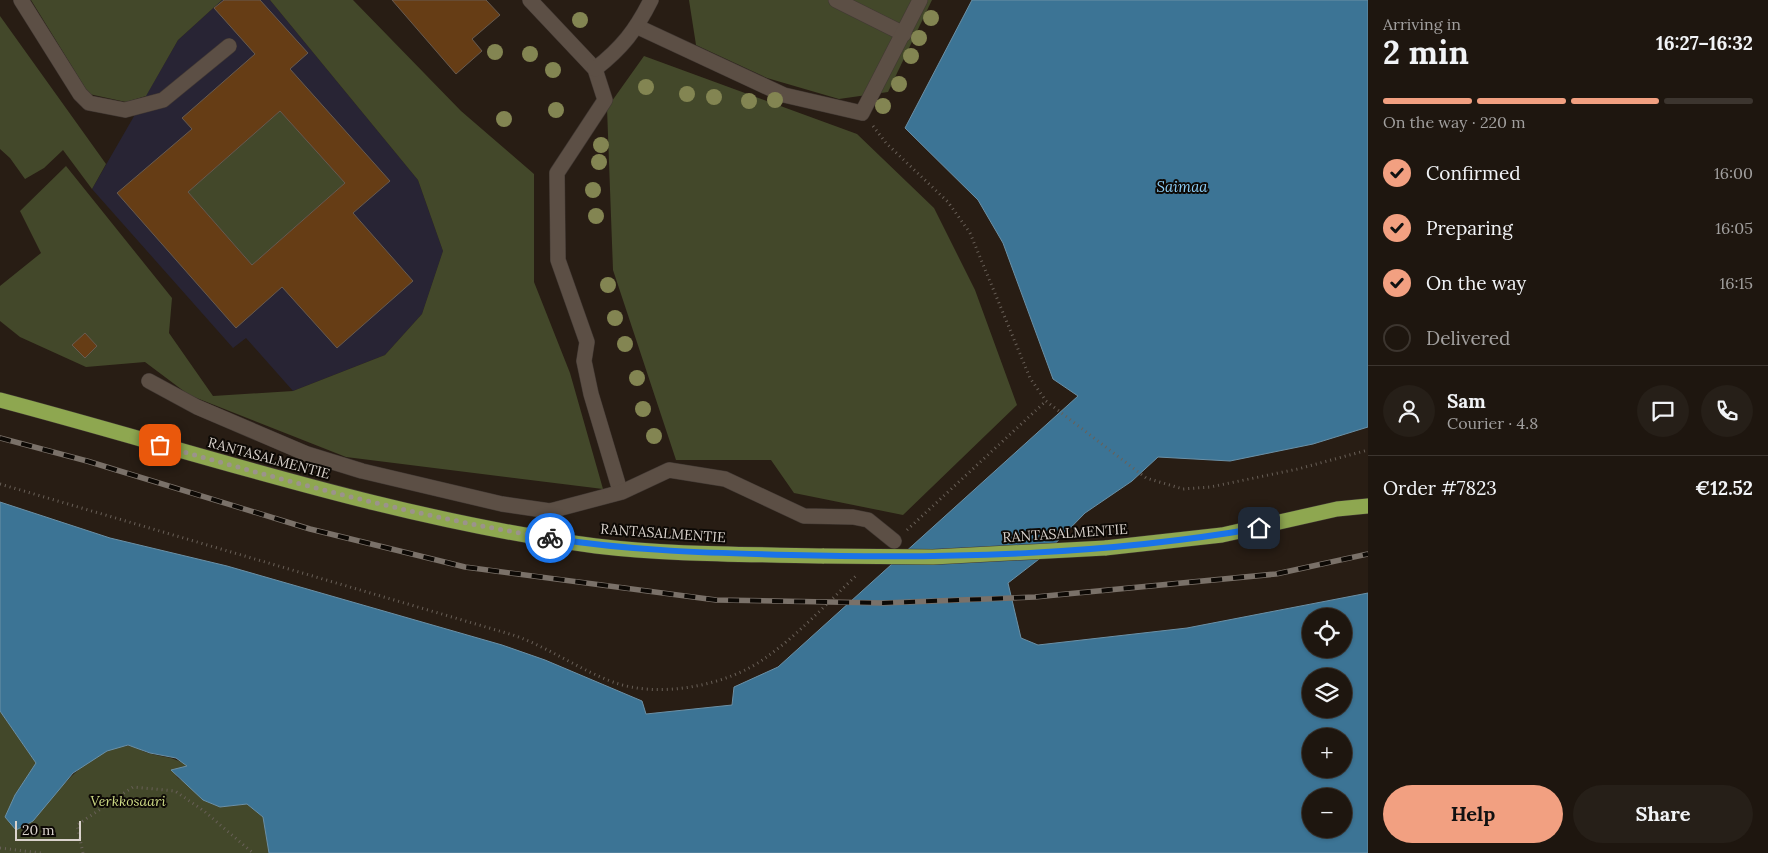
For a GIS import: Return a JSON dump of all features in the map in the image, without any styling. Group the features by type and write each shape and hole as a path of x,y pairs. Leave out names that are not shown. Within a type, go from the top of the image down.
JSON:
{"highway":[{"name":"RANTASALMENTIE","path":"0,400 268,476 487,528 596,546 644,550 824,556 933,557 1105,548 1222,535 1337,509 1368,506"},
{"name":"RANTASALMENTIE","path":"1337,509 1368,496"}],"street":[{"path":"21,0 80,94 88,103 125,110 163,100 229,46"},
{"path":"530,0 595,69 605,100 557,173 558,260 586,342 584,361 591,394 618,484"},
{"path":"595,69 614,54 638,27 651,0"},
{"path":"836,0 904,34"},
{"path":"638,27 784,95 862,113 920,0"},
{"path":"149,381 197,407 307,454 362,471 502,504 550,511 622,492 669,470 725,479 804,516 868,520 894,541"}],"path":[{"path":"862,113 886,143 948,202 970,233 1030,378 1046,402 1146,478 1183,489 1210,487 1298,469 1368,450"},
{"path":"894,541 1046,402"},
{"path":"0,484 513,635 531,641 614,682 644,689 671,689 708,684 737,673 768,657 859,573"},
{"path":"83,853 77,825 133,787 175,791 204,811 253,853"},
{"path":"0,848 41,853"}],"shaded area":[{"path":"222,0 270,0 418,180 443,251 422,314 385,355 293,391 246,338 233,348 92,189 178,40"}],"green space":[{"path":"31,0 222,0 178,40 146,96 126,102 89,94"},
{"path":"270,0 353,0 461,111 534,174 534,282 570,373 603,489 346,457 189,395 145,362 86,367 20,337 0,321 0,286 41,253 20,211 66,166 172,298 169,333 213,396 293,391 385,355 422,314 443,251 418,180"},
{"path":"689,0 932,0 888,92 839,99 767,78 696,45"},
{"path":"0,16 106,164 92,189 63,150 44,168 25,179 10,158 0,149"},
{"path":"644,56 857,134 934,208 975,290 1017,405 903,515 794,493 771,460 676,460 613,270 607,108"},
{"path":"280,111 345,183 252,265 188,192"},
{"name":"Verkkosaari","path":"0,711 36,763 15,795 33,821 62,786 86,763 113,749 129,746 173,759 188,766 172,770 178,778 191,786 203,800 220,807 247,804 263,817 269,853 0,853"}],"water":[{"name":"Saimaa","path":"972,0 1368,0 1368,427 1313,444 1230,461 1158,457 1132,481 1085,513 1043,556 1008,583 1021,638 1038,645 1187,628 1368,593 1368,853 269,853 263,817 247,804 220,807 203,800 171,770 187,766 176,758 150,753 128,745 107,751 73,773 33,821 16,830 5,817 15,795 36,763 0,711 0,502 110,538 227,566 502,645 545,660 642,701 646,714 732,705 734,687 778,667 1078,396 1053,379 1003,243 978,200 905,128"}],"building":[{"path":"224,0 260,0 308,53 290,69 390,181 353,213 413,281 337,348 282,287 236,328 117,193 192,129 182,118 255,54 214,8","holes":["280,111 345,183 252,265 188,192"]},
{"path":"392,0 486,0 500,15 472,39 482,51 456,74"},
{"path":"85,333 97,346 85,358 72,345"}],"railway":[{"path":"0,438 87,461 310,529 465,567 716,600 883,603 1035,597 1276,574 1368,554"}],"way so far":[{"path":"160,445 268,476 378,503 487,528 550,538"}],"route":[{"path":"550,538 596,546 693,553 933,557 1105,548 1222,535 1259,528"}]}
